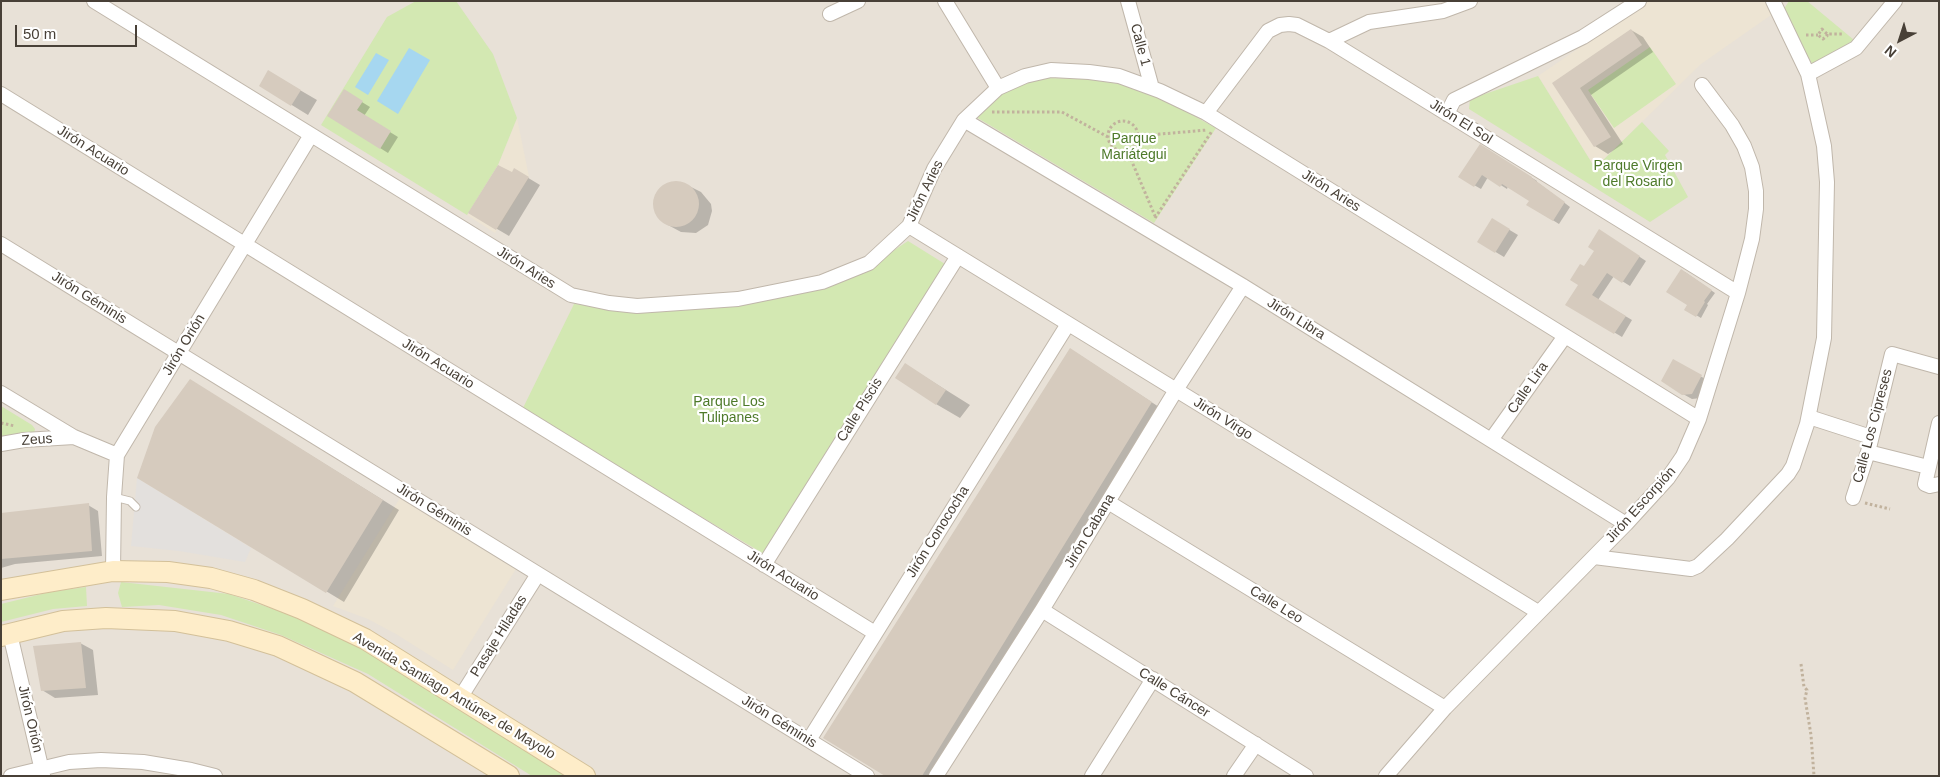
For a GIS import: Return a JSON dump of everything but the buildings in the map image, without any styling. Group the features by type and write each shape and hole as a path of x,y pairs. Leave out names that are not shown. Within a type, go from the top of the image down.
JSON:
{"main road":[{"name":"Avenida Santiago Antúnez de Mayolo","path":"1,590 112,571 168,572 211,578 254,590 365,639 585,776"},
{"path":"6,635 63,622 106,618 175,622 229,631 278,646 341,674 509,776"}],"street":[{"name":"Jirón Aries","path":"94,1 571,295 610,303 638,306 738,300 822,282 869,263 909,226 934,169 964,120 998,88 1025,76 1052,70 1120,76 1152,88 1206,113 1699,419"},
{"path":"830,14 858,1"},
{"path":"945,1 998,88"},
{"name":"Calle 1","path":"1128,1 1152,88"},
{"path":"1329,40 1369,22 1443,11 1470,1"},
{"path":"1447,114 1454,100 1584,38 1639,1"},
{"path":"1808,74 1856,48 1895,1"},
{"path":"1594,557 1691,569 1698,566 1728,539 1791,470 1809,418 1824,338 1828,216 1824,146 1808,74 1776,3"},
{"name":"Jirón El Sol","path":"1206,113 1263,36 1272,28 1289,24 1298,25 1329,40 1738,293"},
{"name":"Jirón Escorpión","path":"1386,776 1445,708 1626,524 1668,478 1684,456 1699,419 1738,293 1755,225 1756,191 1744,146 1732,125 1702,85"},
{"name":"Jirón Acuario","path":"1,94 875,633"},
{"name":"Jirón Libra","path":"964,120 1151,223 1243,286 1626,524"},
{"name":"Jirón Orión","path":"112,571 117,455 311,135"},
{"name":"Jirón Virgo","path":"909,226 1538,612"},
{"name":"Jirón Géminis","path":"1,244 867,776"},
{"name":"Calle Piscis","path":"764,565 958,256"},
{"name":"Jirón Cabana","path":"936,776 1042,610 1176,390 1243,286"},
{"name":"Jirón Conococha","path":"808,740 1068,324"},
{"name":"Calle Lira","path":"1491,440 1565,336"},
{"name":"Calle Los Cipreses","path":"1852,498 1868,452 1892,354 1939,367"},
{"path":"1,393 74,438 117,455"},
{"path":"1809,418 1871,437"},
{"path":"1932,484 1928,467 1939,423"},
{"name":"Zeus","path":"1,444 24,440 74,438"},
{"path":"1868,452 1928,467"},
{"name":"Calle Leo","path":"1108,502 1445,708"},
{"name":"Pasaje Hiladas","path":"460,698 538,574"},
{"name":"Calle Cáncer","path":"1042,610 1306,776"},
{"name":"Jirón Orión","path":"6,635 42,772"},
{"path":"1092,776 1153,679"},
{"path":"1234,776 1256,744"},
{"path":"11,776 42,772 86,760 118,760 166,765 214,776"}],"lane":[{"path":"114,497 130,501 136,507"}],"path":[{"path":"1818,35 1822,29 1827,34 1843,34"},
{"path":"1799,34 1818,35 1823,39 1827,34"},
{"path":"988,112 1062,112 1108,137"},
{"path":"1122,121 1133,126 1138,136 1135,145 1127,150 1120,151 1114,148 1108,137 1112,126 1122,121"},
{"path":"1138,136 1213,130 1151,223"},
{"path":"1127,150 1151,223"},
{"path":"1875,505 1890,509"},
{"path":"1802,664 1804,687 1807,690 1805,698 1811,735 1814,776"}],"shaded area":[{"path":"1,1 1939,1 1939,776 1,776"},
{"path":"1648,1 1766,1 1774,13 1701,64 1595,168 1538,76"},
{"path":"517,118 529,177 495,233 467,215 498,165"},
{"path":"137,478 251,548 245,562 179,551 131,546"},
{"path":"400,498 516,569 453,670 396,634 368,619 333,606"}],"green space":[{"path":"416,1 456,1 493,54 517,118 498,165 467,215 321,125 387,17"},
{"path":"1789,1 1807,1 1854,40 1813,65 1782,12"},
{"path":"1650,47 1676,84 1614,128 1588,90"},
{"name":"Parque Virgen del Rosario","path":"1538,76 1595,168 1642,122 1669,151 1665,155 1688,197 1650,222 1469,109 1470,99"},
{"name":"Parque Mariátegui","path":"1044,78 1086,79 1132,86 1174,105 1216,128 1154,223 976,117 987,103 1012,88"},
{"name":"Parque Los Tulipanes","path":"908,241 945,264 764,554 522,410 574,304 631,309 719,305 875,263"},
{"path":"1,406 32,425 35,429 34,434 1,439"},
{"path":"121,582 229,594 300,618 367,649 568,776 532,776 368,674 281,635 221,615 159,605 122,607 118,593"},
{"path":"86,587 87,606 53,609 1,622 1,604 50,592"}],"water":[{"path":"409,48 430,60 398,114 377,101"},
{"path":"376,53 389,60 368,95 355,87"}]}
